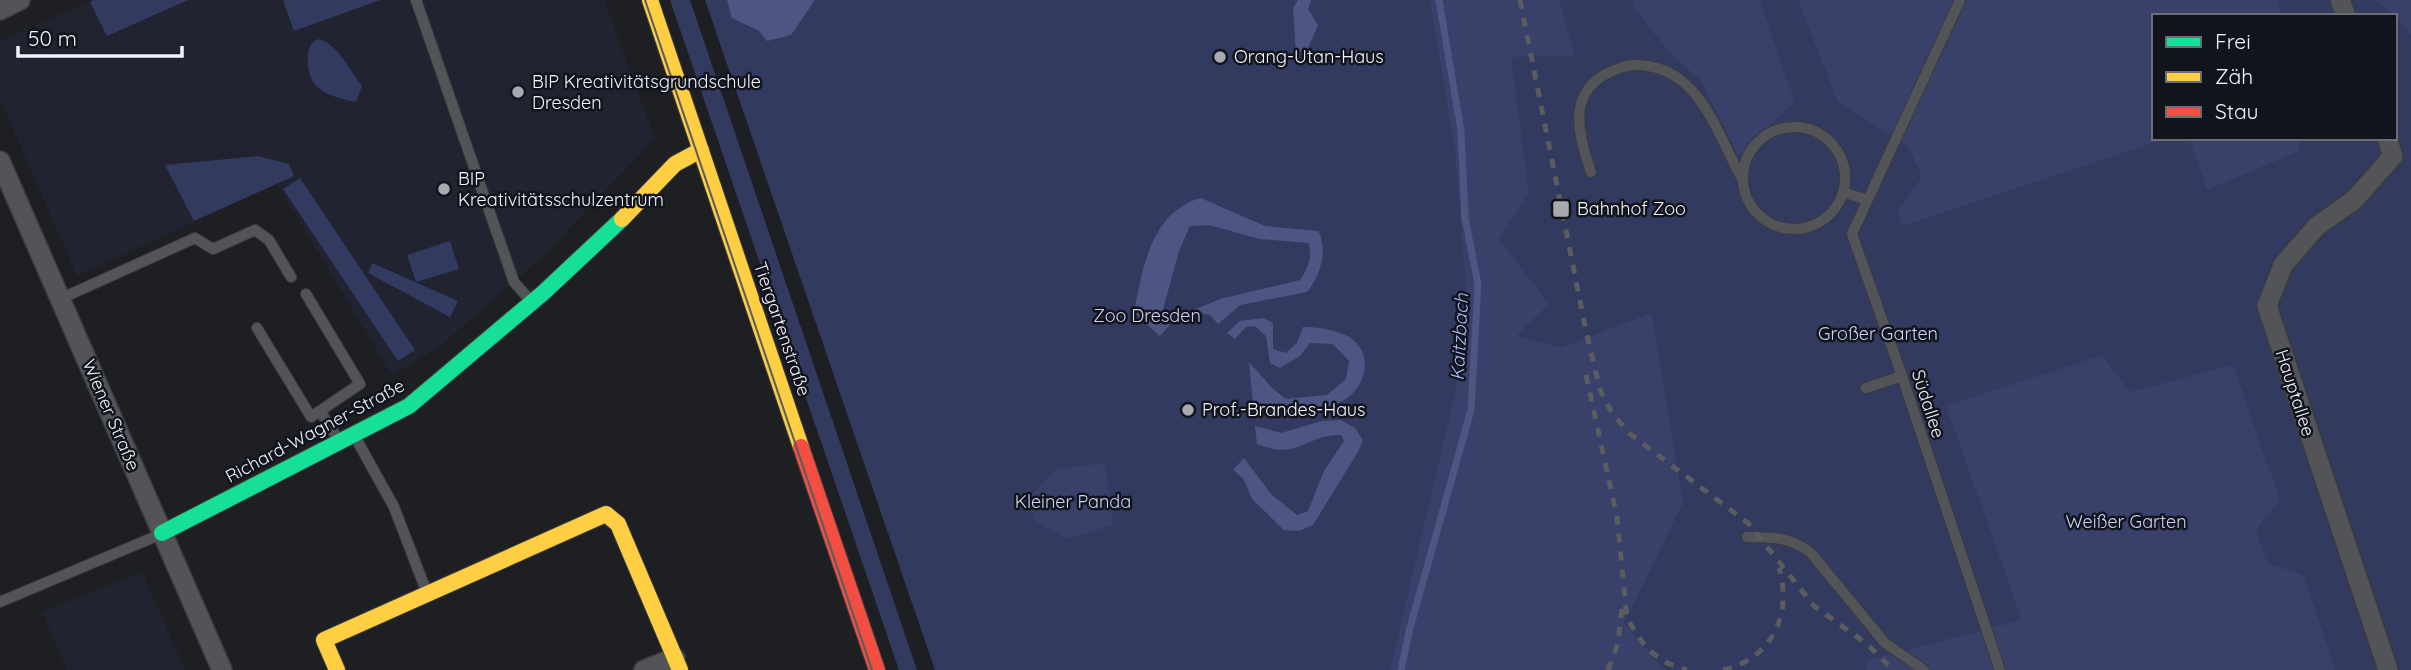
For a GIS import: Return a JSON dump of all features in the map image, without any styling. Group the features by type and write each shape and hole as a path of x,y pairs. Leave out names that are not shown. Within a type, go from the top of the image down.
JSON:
{"street":[{"path":"0,10 20,0"},
{"name":"Tiergartenstraße","path":"650,0 877,670"},
{"name":"Richard-Wagner-Straße","path":"162,533 409,406 532,303 615,227 675,164 701,150"},
{"name":"Hauptallee","path":"2388,670 2267,306 2284,265 2317,226 2354,200 2397,151"},
{"name":"Wiener Straße","path":"0,161 222,670"},
{"path":"337,670 324,640 606,514 618,523 678,664 644,670"}],"lane":[{"path":"416,0 514,282 532,303"},
{"name":"Südallee","path":"1960,0 1852,234 2000,670"},
{"path":"1591,172 1579,138 1582,96 1592,82 1605,72 1628,65 1655,67 1674,75 1697,95 1742,179 1746,197 1756,212 1770,223 1788,229 1818,223 1829,215 1843,192 1843,161 1835,147 1817,132 1794,126 1779,128 1764,136 1752,148 1744,163 1742,179"},
{"path":"1843,192 1867,200"},
{"path":"60,299 195,238 213,249 255,230 270,240 291,277"},
{"path":"257,328 311,417 360,384 306,294"},
{"path":"1866,388 1902,376"},
{"path":"320,411 347,439 394,507 428,594"},
{"name":"Richard-Wagner-Straße","path":"0,602 162,533"},
{"path":"1747,537 1778,537 1795,541 1810,552 1885,643 1924,670"}],"shaded area":[{"name":"BIP Kreativitätsschulzentrum","path":"94,0 604,0 655,138 546,254 439,347 392,375 277,184 77,276 0,99 0,41"},
{"path":"727,0 815,0 791,35 767,41 759,31 732,18"},
{"path":"1298,0 1311,0 1308,9 1318,25 1308,48 1296,53 1293,8"},
{"path":"1201,198 1265,226 1318,231 1323,246 1322,263 1307,292 1240,305 1218,324 1210,315 1191,311 1220,299 1300,280 1309,262 1310,248 1308,243 1260,239 1209,225 1190,226 1179,251 1162,313 1162,321 1170,325 1160,336 1134,313 1146,261 1160,229 1171,215 1184,205"},
{"path":"1263,318 1273,323 1273,349 1286,353 1297,343 1303,327 1335,331 1354,341 1364,357 1365,367 1359,385 1344,400 1322,408 1287,409 1253,403 1249,362 1272,388 1286,399 1327,395 1346,379 1349,361 1333,344 1310,343 1300,356 1280,368 1270,363 1266,336 1255,326 1246,327 1235,339 1227,333 1240,321"},
{"path":"1341,420 1355,428 1363,440 1358,452 1313,525 1299,531 1284,530 1252,499 1243,478 1233,470 1244,458 1271,494 1297,515 1308,511 1324,471 1344,441 1341,435 1329,436 1293,448 1271,448 1257,444 1255,426 1281,433 1322,421"},
{"path":"142,572 185,670 67,670 42,612"}],"green space":[{"path":"188,0 107,36 90,2"},
{"path":"283,0 380,0 294,31"},
{"path":"670,0 690,0 917,670 899,670"},
{"path":"705,0 2411,0 2411,670 935,670"},
{"path":"1430,0 1559,0 1575,56 1511,57 1529,194 1499,239 1549,304 1517,335 1560,348 1651,313 1683,503 1624,623 1665,670 1390,670 1456,389 1467,300 1455,152"},
{"path":"1632,0 1760,0 1795,102 1738,155 1701,81 1668,51 1634,8"},
{"path":"1798,0 2277,0 2282,14 2152,14 2152,140 2162,140 1902,226 1898,212 1922,177 1908,146 1838,102"},
{"path":"2376,0 2411,0 2411,35 2397,18 2397,14 2393,14"},
{"path":"319,39 338,52 362,86 356,102 327,93 314,83 308,67 308,52 312,43"},
{"path":"2190,140 2301,140 2297,152 2207,190"},
{"path":"258,156 289,164 294,176 194,221 165,165"},
{"path":"300,178 415,350 398,361 283,189"},
{"path":"450,241 459,269 416,282 407,255"},
{"path":"372,263 458,301 450,317 368,273"},
{"name":"Weißer Garten","path":"2102,355 2130,392 2233,365 2280,500 2256,530 2267,563 2303,575 2336,670 1866,670 1868,660 2022,620 1946,406"},
{"name":"Kleiner Panda","path":"1105,463 1113,525 1068,539 1035,521 1029,498 1057,469"}],"waterway":[{"name":"Kaitzbach","path":"1401,670 1410,628 1471,410 1478,284 1465,218 1461,131 1439,0"}],"tram line":[{"path":"645,0 872,670"}],"railway":[{"path":"1520,0 1586,331 1600,390 1612,413 1630,434 1748,523 1814,606 1867,644 1893,670"},
{"path":"1586,375 1617,517 1627,619 1647,649 1667,663 1687,670"},
{"path":"1723,670 1754,656 1775,632 1783,602 1779,568"},
{"path":"1608,670 1618,643 1622,607"}],"traffic: fast":[{"path":"162,533 409,406 543,293 622,219"}],"traffic: slow":[{"path":"650,0 801,447"},
{"path":"622,219 675,164 701,150"},
{"path":"337,670 324,640 606,514 618,524 680,670"}],"traffic: jam":[{"path":"801,447 877,670"}],"place":[{"name":"Orang-Utan-Haus","path":"1220,57"},
{"name":"BIP Kreativitätsgrundschule Dresden","path":"518,92"},
{"name":"BIP Kreativitätsschulzentrum","path":"444,189"},
{"name":"Bahnhof Zoo","path":"1561,209"},
{"name":"Prof.-Brandes-Haus","path":"1188,410"}],"park label":[{"name":"Zoo Dresden","path":"1147,316"},
{"name":"Großer Garten","path":"1878,334"}]}
